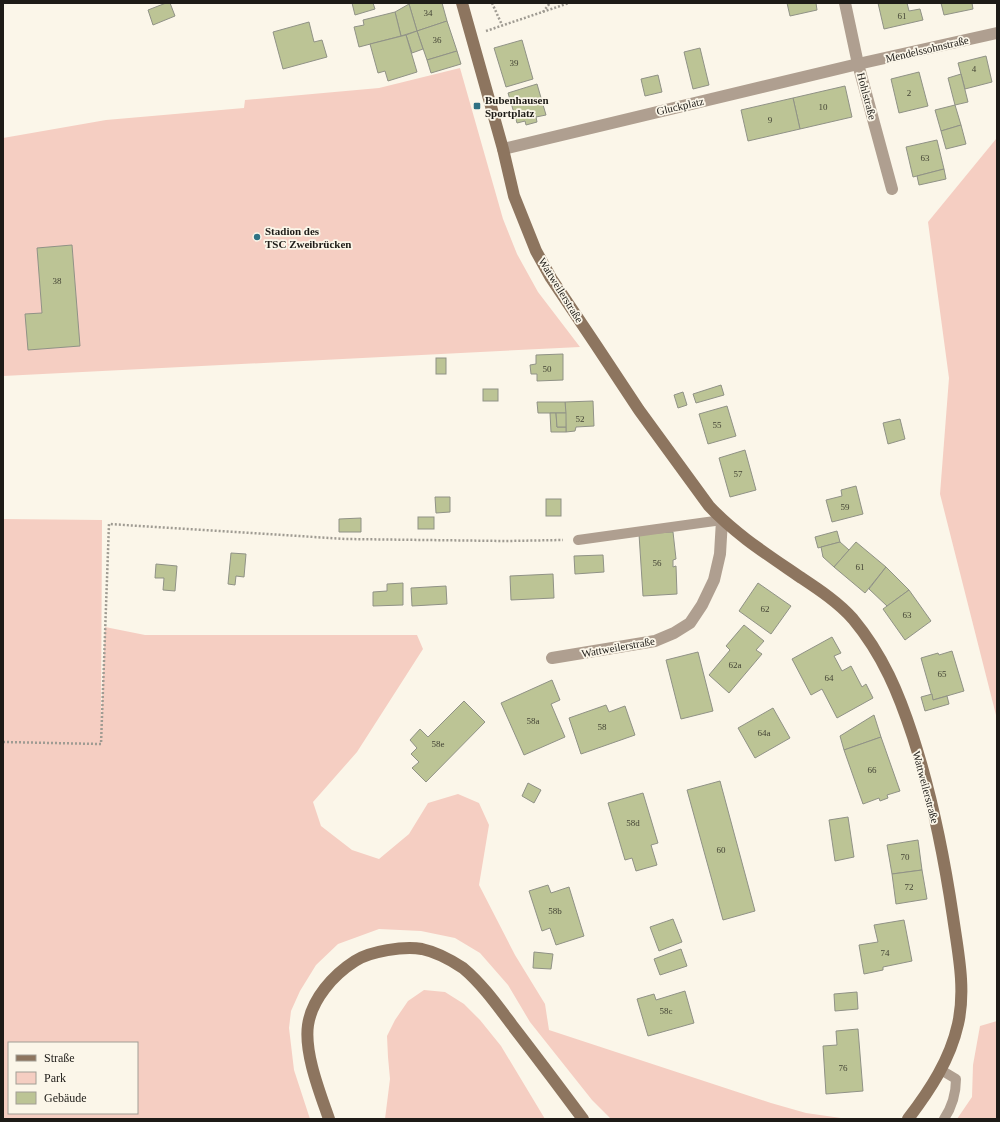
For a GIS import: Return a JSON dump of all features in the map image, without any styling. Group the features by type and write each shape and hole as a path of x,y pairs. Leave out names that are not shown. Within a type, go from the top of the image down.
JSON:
{"street":[{"name":"Wattweilerstraße","path":"462,3 503,149 514,196 536,251 551,278 640,410 709,506 722,520 749,542 821,591 840,606 875,648 902,704 921,761 936,819 951,903 962,979 961,1008 951,1049 941,1070 925,1096 908,1119"},
{"name":"Hohlstraße","path":"845,3 858,64 892,189"},
{"name":"Mendelssohnstraße","path":"858,64 997,33"},
{"name":"Gluckplatz","path":"503,149 858,64"},
{"name":"Wattweilerstraße","path":"552,658 655,642 690,623 702,606 714,580 720,554 722,520"},
{"path":"329,1119 319,1090 308,1044 308,1026 313,1008 324,990 336,975 356,960 377,953 401,948 422,949 443,956 462,968 480,984 583,1119"}],"lane":[{"path":"578,540 722,520"},
{"path":"941,1070 956,1079 956,1090 948,1113 944,1119"}],"path":[{"path":"492,3 502,26"},
{"path":"542,12 550,3"},
{"path":"489,30 569,3"},
{"path":"3,742 101,744 109,524 346,539 578,540"}],"green space":[{"name":"Stadion des TSC Zweibrücken","path":"460,68 503,219 517,254 538,292 580,347 3,376 3,138 106,120 244,108 245,100 379,88"},
{"path":"996,139 997,719 940,494 949,378 928,222"},
{"path":"3,519 102,520 101,725 105,627 145,635 417,635 423,649 357,752 313,802 321,826 352,850 379,859 409,834 428,803 458,794 479,803 489,825 479,885 515,955 545,1004 549,1030 771,1103 806,1113 848,1119 611,1119 592,1100 530,1022 508,985 480,953 455,938 421,931 379,929 338,944 316,965 300,991 291,1011 289,1028 294,1070 310,1119 3,1119"},
{"path":"424,990 445,992 464,1004 480,1020 501,1046 545,1119 385,1119 390,1079 387,1036 395,1020 408,1001"},
{"path":"997,1021 997,1119 957,1119 972,1097 973,1065 980,1026"}],"building":[{"path":"166,3 170,3 175,16 153,25 148,10"},
{"path":"352,3 373,3 375,9 355,15"},
{"path":"442,3 447,21 417,31 409,4"},
{"path":"787,3 816,3 817,10 790,16"},
{"path":"878,3 907,3 909,11 920,9 923,20 884,29"},
{"path":"941,3 972,3 973,9 944,15"},
{"path":"409,4 417,31 401,36 395,12"},
{"path":"395,12 401,36 359,47 354,27 364,25 363,20"},
{"path":"447,21 457,51 427,60 417,31"},
{"path":"309,22 314,42 322,40 327,57 283,69 273,32"},
{"path":"417,31 423,49 412,53 406,35"},
{"path":"406,35 417,72 388,81 385,71 378,73 370,44"},
{"path":"522,40 533,79 506,87 494,48"},
{"path":"700,48 709,85 693,89 684,52"},
{"path":"457,51 461,64 431,73 427,60"},
{"path":"986,56 992,82 965,89 958,63"},
{"path":"919,72 928,106 899,113 891,79"},
{"path":"961,74 968,102 955,105 948,78"},
{"path":"658,75 662,92 645,96 641,79"},
{"path":"537,84 546,115 536,117 537,122 526,125 525,121 517,123 508,93"},
{"path":"845,86 852,117 800,129 793,98"},
{"path":"793,98 800,129 748,141 741,110"},
{"path":"955,105 961,125 941,131 935,110"},
{"path":"961,125 966,144 946,149 941,131"},
{"path":"937,140 944,169 913,177 906,147"},
{"path":"944,169 946,179 919,185 917,176"},
{"path":"72,245 80,346 28,350 25,314 42,313 37,248"},
{"path":"563,354 563,380 537,381 537,374 531,374 530,365 536,364 536,355"},
{"path":"436,358 446,358 446,374 436,374"},
{"path":"721,385 724,395 696,403 693,394"},
{"path":"483,389 498,389 498,401 483,401"},
{"path":"683,392 687,405 678,408 674,395"},
{"path":"593,401 594,426 576,427 575,431 566,432 565,402"},
{"path":"537,402 565,402 566,413 538,413"},
{"path":"727,406 736,436 708,444 699,414"},
{"path":"550,413 556,413 557,427 566,427 566,432 551,432"},
{"path":"556,413 566,413 566,427 557,427"},
{"path":"900,419 905,439 888,444 883,423"},
{"path":"745,450 756,490 730,497 719,458"},
{"path":"856,486 863,514 832,522 826,500 842,496 841,490"},
{"path":"435,497 450,497 450,512 436,513"},
{"path":"546,499 561,499 561,516 546,516"},
{"path":"418,517 434,517 434,529 418,529"},
{"path":"361,518 361,532 339,532 339,519"},
{"path":"837,531 840,542 818,548 815,537"},
{"path":"673,532 676,559 673,560 673,567 676,566 677,594 643,596 639,534"},
{"path":"840,542 849,550 834,567 823,557 821,547"},
{"path":"856,542 886,567 865,593 834,567"},
{"path":"231,553 246,554 244,577 236,576 235,585 228,584"},
{"path":"603,555 604,572 575,574 574,556"},
{"path":"156,564 177,566 175,591 163,590 164,578 155,578"},
{"path":"886,567 909,590 887,606 869,589"},
{"path":"553,574 554,598 511,600 510,576"},
{"path":"403,583 403,605 373,606 373,592 387,591 387,584"},
{"path":"758,583 791,606 771,634 739,611"},
{"path":"446,586 447,604 412,606 411,588"},
{"path":"909,590 931,621 905,640 883,609"},
{"path":"744,625 764,641 756,650 762,654 729,693 709,675 730,650 726,646"},
{"path":"832,637 841,653 834,656 842,671 851,666 862,687 866,684 873,698 837,718 822,689 811,695 792,659"},
{"path":"952,651 964,691 933,700 921,658"},
{"path":"698,652 713,711 681,719 666,660"},
{"path":"552,680 560,700 551,704 565,737 524,755 501,703"},
{"path":"932,694 933,700 947,696 949,704 925,711 921,697"},
{"path":"464,701 485,722 426,782 412,768 419,762 411,754 417,748 410,740 420,729 428,737"},
{"path":"606,705 609,712 625,706 635,735 581,754 569,718"},
{"path":"773,708 790,738 755,758 738,728"},
{"path":"874,715 881,737 844,750 840,736"},
{"path":"881,737 900,791 887,795 888,798 880,801 879,798 863,804 844,750"},
{"path":"720,781 755,911 723,920 687,790"},
{"path":"528,783 541,790 534,803 522,796"},
{"path":"643,793 658,843 651,845 657,865 636,871 632,858 625,860 608,803"},
{"path":"848,817 854,857 835,861 829,820"},
{"path":"918,840 922,870 892,874 887,845"},
{"path":"922,870 927,899 896,904 892,874"},
{"path":"548,885 551,893 569,887 584,936 556,945 550,928 542,931 529,891"},
{"path":"673,919 682,942 659,951 650,927"},
{"path":"904,920 912,961 883,967 883,970 864,974 859,945 878,942 874,925"},
{"path":"681,949 687,966 660,975 654,959"},
{"path":"534,952 553,954 551,969 533,968"},
{"path":"685,991 694,1023 648,1036 637,999 654,994 656,1000"},
{"path":"857,992 858,1009 835,1011 834,994"},
{"path":"858,1029 863,1091 826,1094 823,1046 837,1045 836,1031"}],"place":[{"name":"Bubenhausen Sportplatz","path":"477,106"},
{"name":"Stadion des TSC Zweibrücken","path":"257,237"}]}
